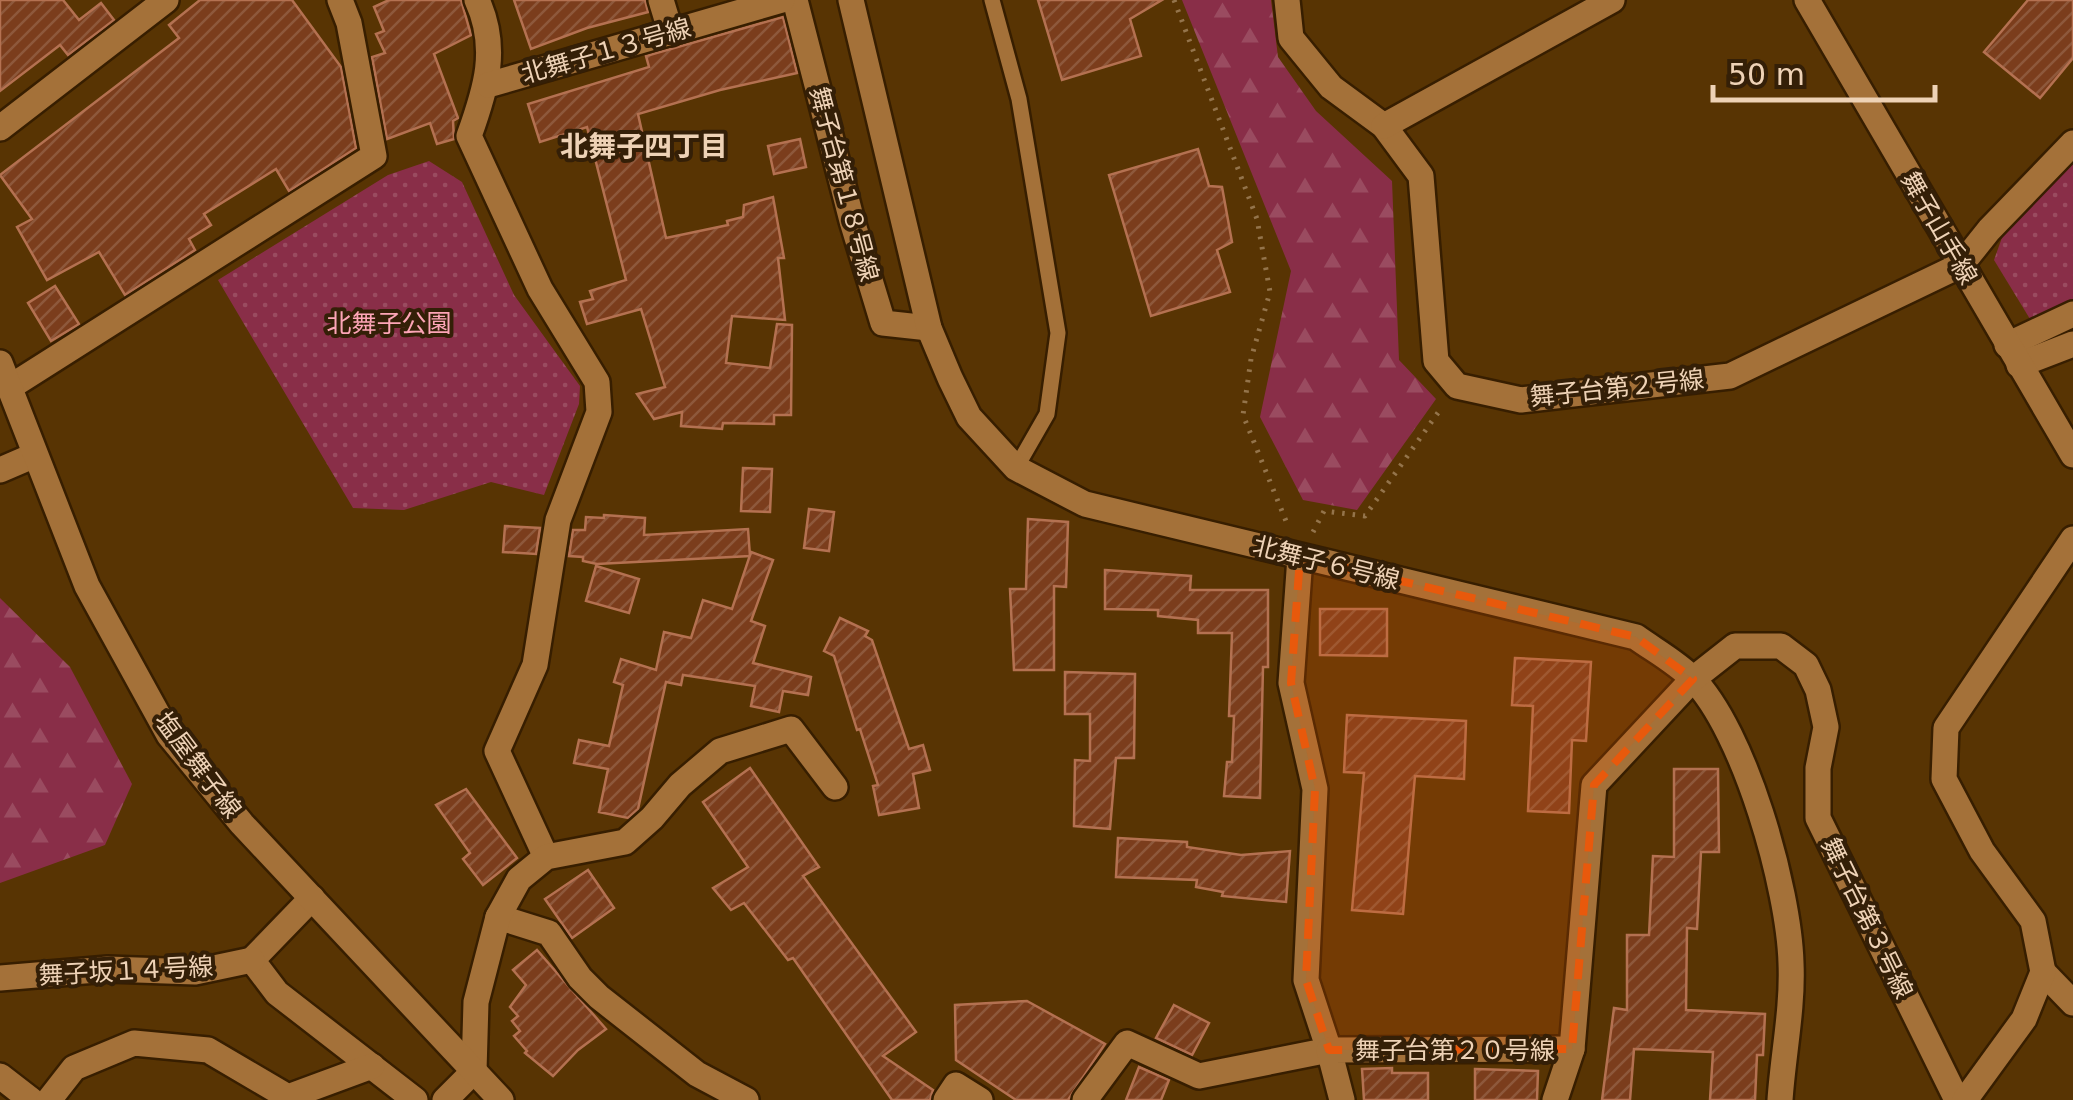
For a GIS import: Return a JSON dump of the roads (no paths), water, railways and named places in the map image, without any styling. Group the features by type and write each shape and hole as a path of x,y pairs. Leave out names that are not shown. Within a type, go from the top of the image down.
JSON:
{"street":[{"path":"0,128 166,0"},
{"path":"5,375 374,156 349,23 340,0"},
{"path":"477,0 486,20 488,85 469,136 540,289 597,382 599,412 558,520 534,666 497,752 546,857"},
{"path":"661,0 671,33"},
{"name":"北舞子１３号線","path":"488,85 782,0"},
{"name":"舞子台第１８号線","path":"795,0 852,222 883,323 929,328"},
{"name":"北舞子６号線","path":"851,0 929,328 968,418 1016,468 1085,504 1636,637 1693,678 1738,752 1760,811 1780,888 1792,963 1780,1100"},
{"path":"1288,0 1292,38 1331,87 1384,126 1612,0"},
{"name":"舞子山手線","path":"1807,0 2073,455"},
{"name":"舞子台第２号線","path":"1384,126 1420,176 1436,360 1457,386 1521,400 1730,376 1961,265"},
{"path":"1961,265 1989,230 2073,143"},
{"path":"2013,355 2073,314"},
{"path":"2013,355 2073,344"},
{"name":"塩屋舞子線","path":"5,375 87,586 169,735 242,824 500,1100"},
{"path":"0,470 35,454"},
{"path":"2073,539 1946,728 1944,779 1982,851 2032,920 2043,972 2073,1003"},
{"path":"1085,1100 1127,1043 1199,1076 1330,1050 1306,980 1315,788 1291,682 1300,557"},
{"name":"舞子台第３号線","path":"1556,1100 1572,1049 1594,786 1693,678 1735,646 1781,646 1806,665 1818,690 1826,727 1818,768 1818,818 1958,1100"},
{"path":"445,1100 474,1071 476,1002 498,917 518,879 546,857 625,842 720,750 791,729 834,786"},
{"path":"312,898 252,960 277,993 415,1100"},
{"path":"498,917 549,934 580,978 599,997 697,1074 746,1100"},
{"name":"舞子坂１４号線","path":"0,978 108,969 195,972 252,960"},
{"path":"1965,1100 2024,1019 2043,972"},
{"path":"49,1100 74,1068 134,1043 208,1050 288,1097 372,1066"},
{"name":"舞子台第２０号線","path":"1342,1100 1330,1050 1572,1049"},
{"path":"0,1076 31,1100"},
{"path":"946,1100 956,1085 980,1100"}],"lane":[{"path":"992,0 1019,99 1058,333 1048,414 1016,468"}],"district":[{"name":"北舞子四丁目","path":"644,146"}],"park label":[{"name":"北舞子公園","path":"389,323"}]}
